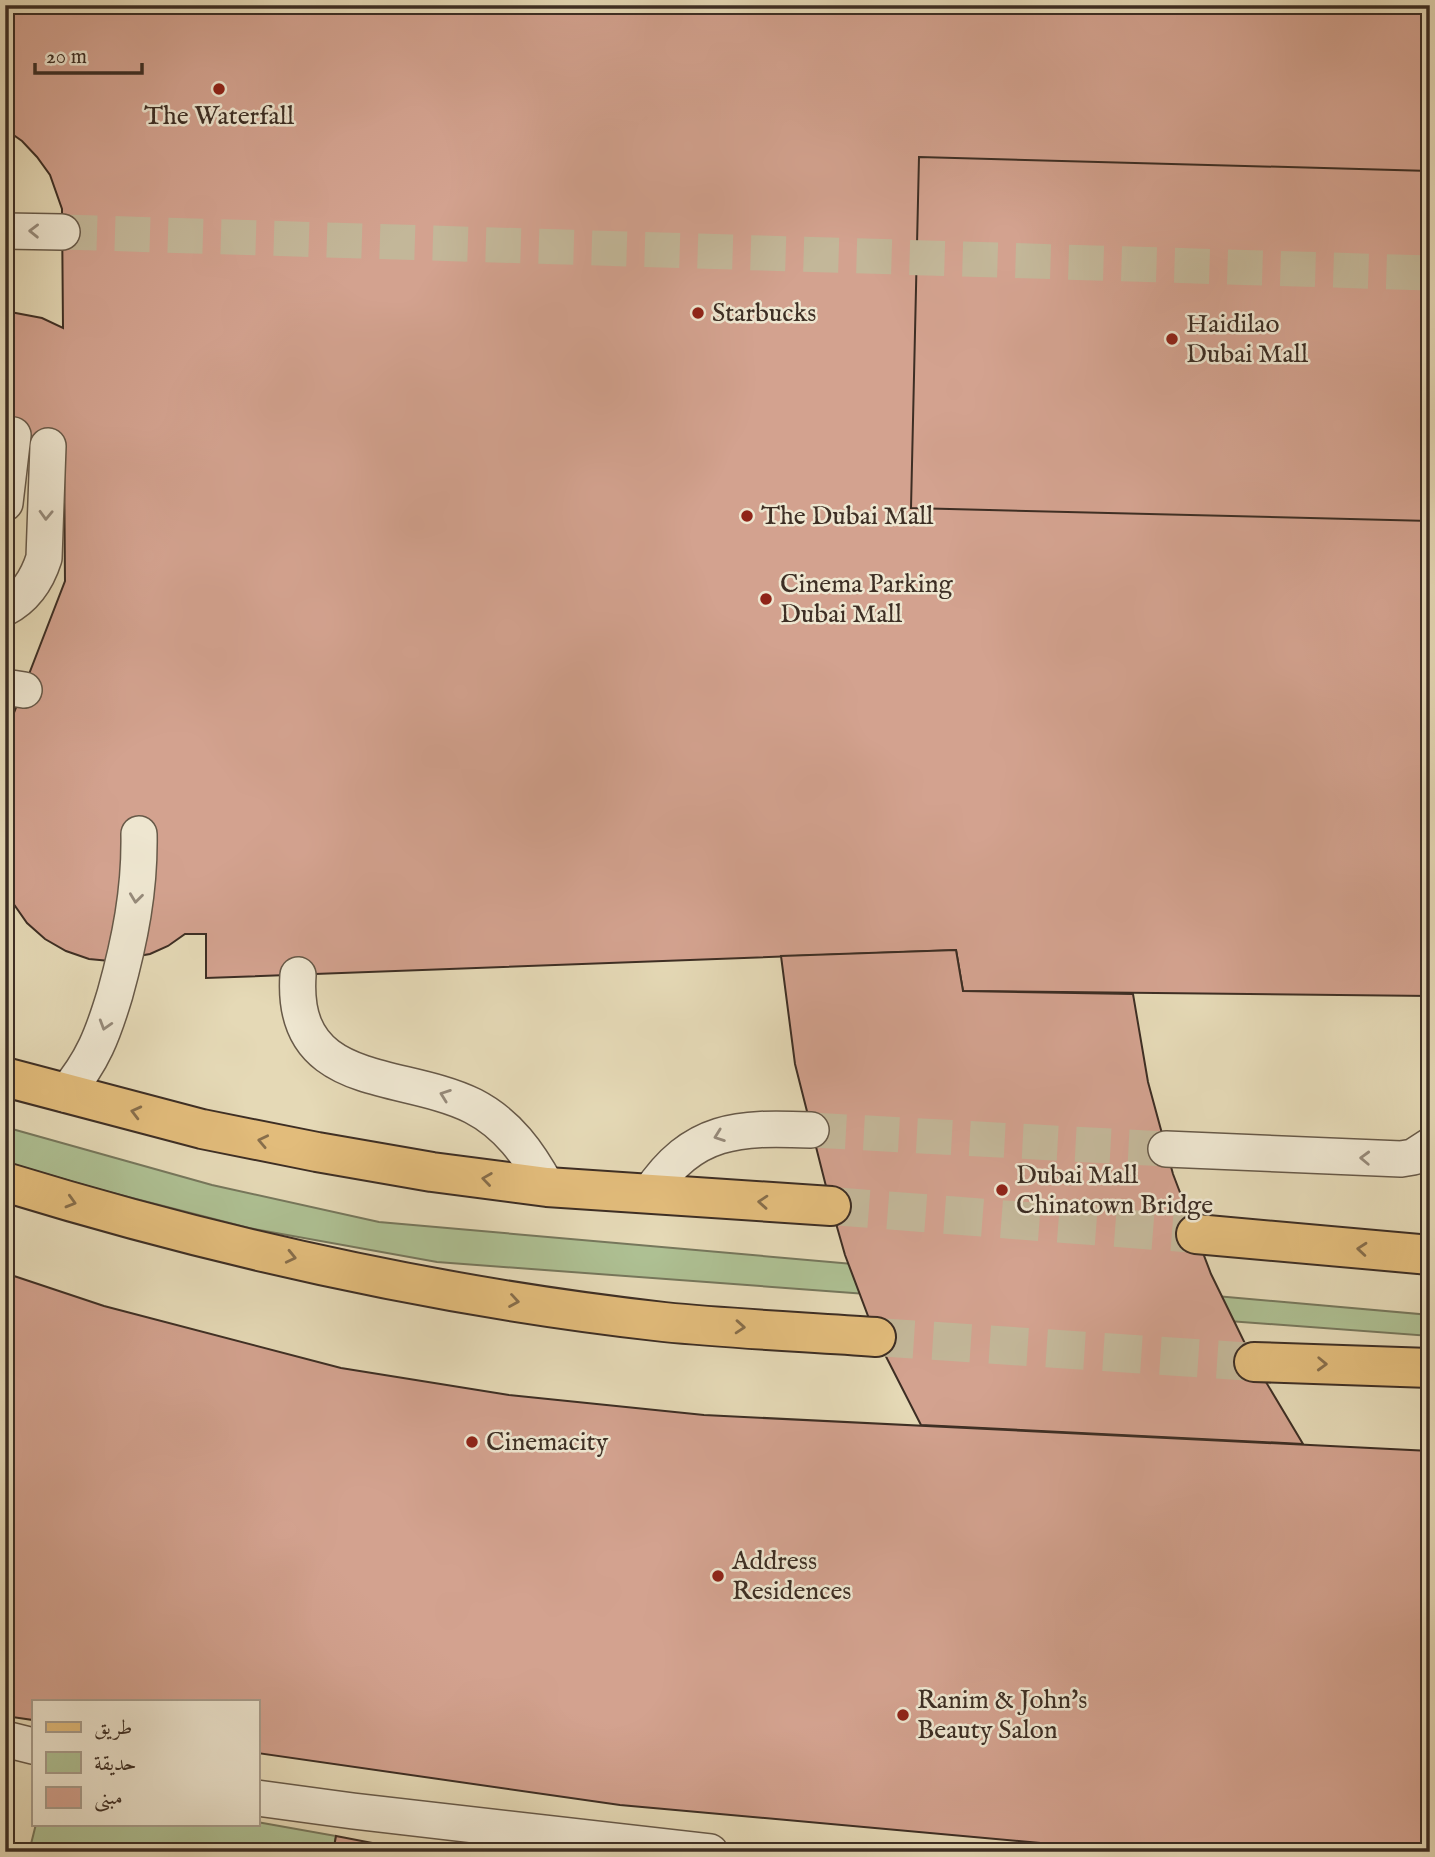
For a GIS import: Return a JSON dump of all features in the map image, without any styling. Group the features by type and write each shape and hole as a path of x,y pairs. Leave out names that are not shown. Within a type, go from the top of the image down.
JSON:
{"main road":[{"path":"5,1077 202,1129 432,1172 547,1187 831,1206"},
{"path":"5,1182 73,1203 220,1241 367,1275 516,1302 666,1322 876,1337"},
{"path":"1196,1234 1430,1255"},
{"path":"1254,1362 1430,1368"}],"lane":[{"path":"5,231 62,232"},
{"path":"5,503 13,435"},
{"path":"5,608 28,590 38,575 44,558 48,446"},
{"path":"65,1094 85,1068 101,1039 125,960 137,898 139,834"},
{"path":"298,975 297,992 305,1027 314,1042 328,1056 343,1067 361,1074 442,1093 475,1107 505,1128 529,1155 547,1187"},
{"path":"649,1194 677,1160 695,1146 715,1137 737,1130 759,1128 811,1130"},
{"path":"1166,1149 1401,1159 1413,1157 1430,1146"},
{"path":"5,1738 32,1746"},
{"path":"259,1798 710,1852"}],"green space":[{"path":"5,1127 212,1185 379,1222 1430,1315 1430,1336 437,1262 249,1228 5,1162"},
{"path":"259,1822 336,1836 333,1852 29,1852 36,1826 259,1826"}],"building":[{"name":"The Dubai Mall","path":"5,5 1430,5 1430,996 963,991 956,950 206,978 206,934 185,934 150,954 110,961 89,959 66,951 45,939 27,923 5,887 5,747 12,718 65,581 64,450 5,430 5,311 42,318 63,328 62,209 50,175 22,141 5,129"},
{"name":"Haidilao Dubai Mall","path":"919,157 1430,171 1430,521 911,508"},
{"name":"Dubai Mall Chinatown Bridge","path":"956,950 963,991 1133,994 1148,1082 1173,1174 1211,1274 1254,1362 1303,1444 921,1425 876,1337 845,1255 795,1064 781,956"},
{"name":"Address Residences","path":"5,1273 104,1306 341,1368 509,1395 704,1415 1430,1451 1430,1852 1139,1852 620,1805 259,1753 259,1700 32,1700 32,1720 5,1716"},
{"path":"336,1836 419,1852 333,1852"}],"tunnel":[{"path":"62,232 1430,273"},
{"path":"811,1130 1166,1149"},
{"path":"831,1206 1196,1234"},
{"path":"876,1337 1254,1362"}],"place":[{"name":"The Waterfall","path":"219,89"},
{"name":"Starbucks","path":"698,313"},
{"name":"Haidilao Dubai Mall","path":"1172,339"},
{"name":"The Dubai Mall","path":"747,516"},
{"name":"Cinema Parking Dubai Mall","path":"766,599"},
{"name":"Dubai Mall Chinatown Bridge","path":"1002,1190"},
{"name":"Cinemacity","path":"472,1442"},
{"name":"Address Residences","path":"718,1576"},
{"name":"Ranim & John's Beauty Salon","path":"903,1715"}]}
